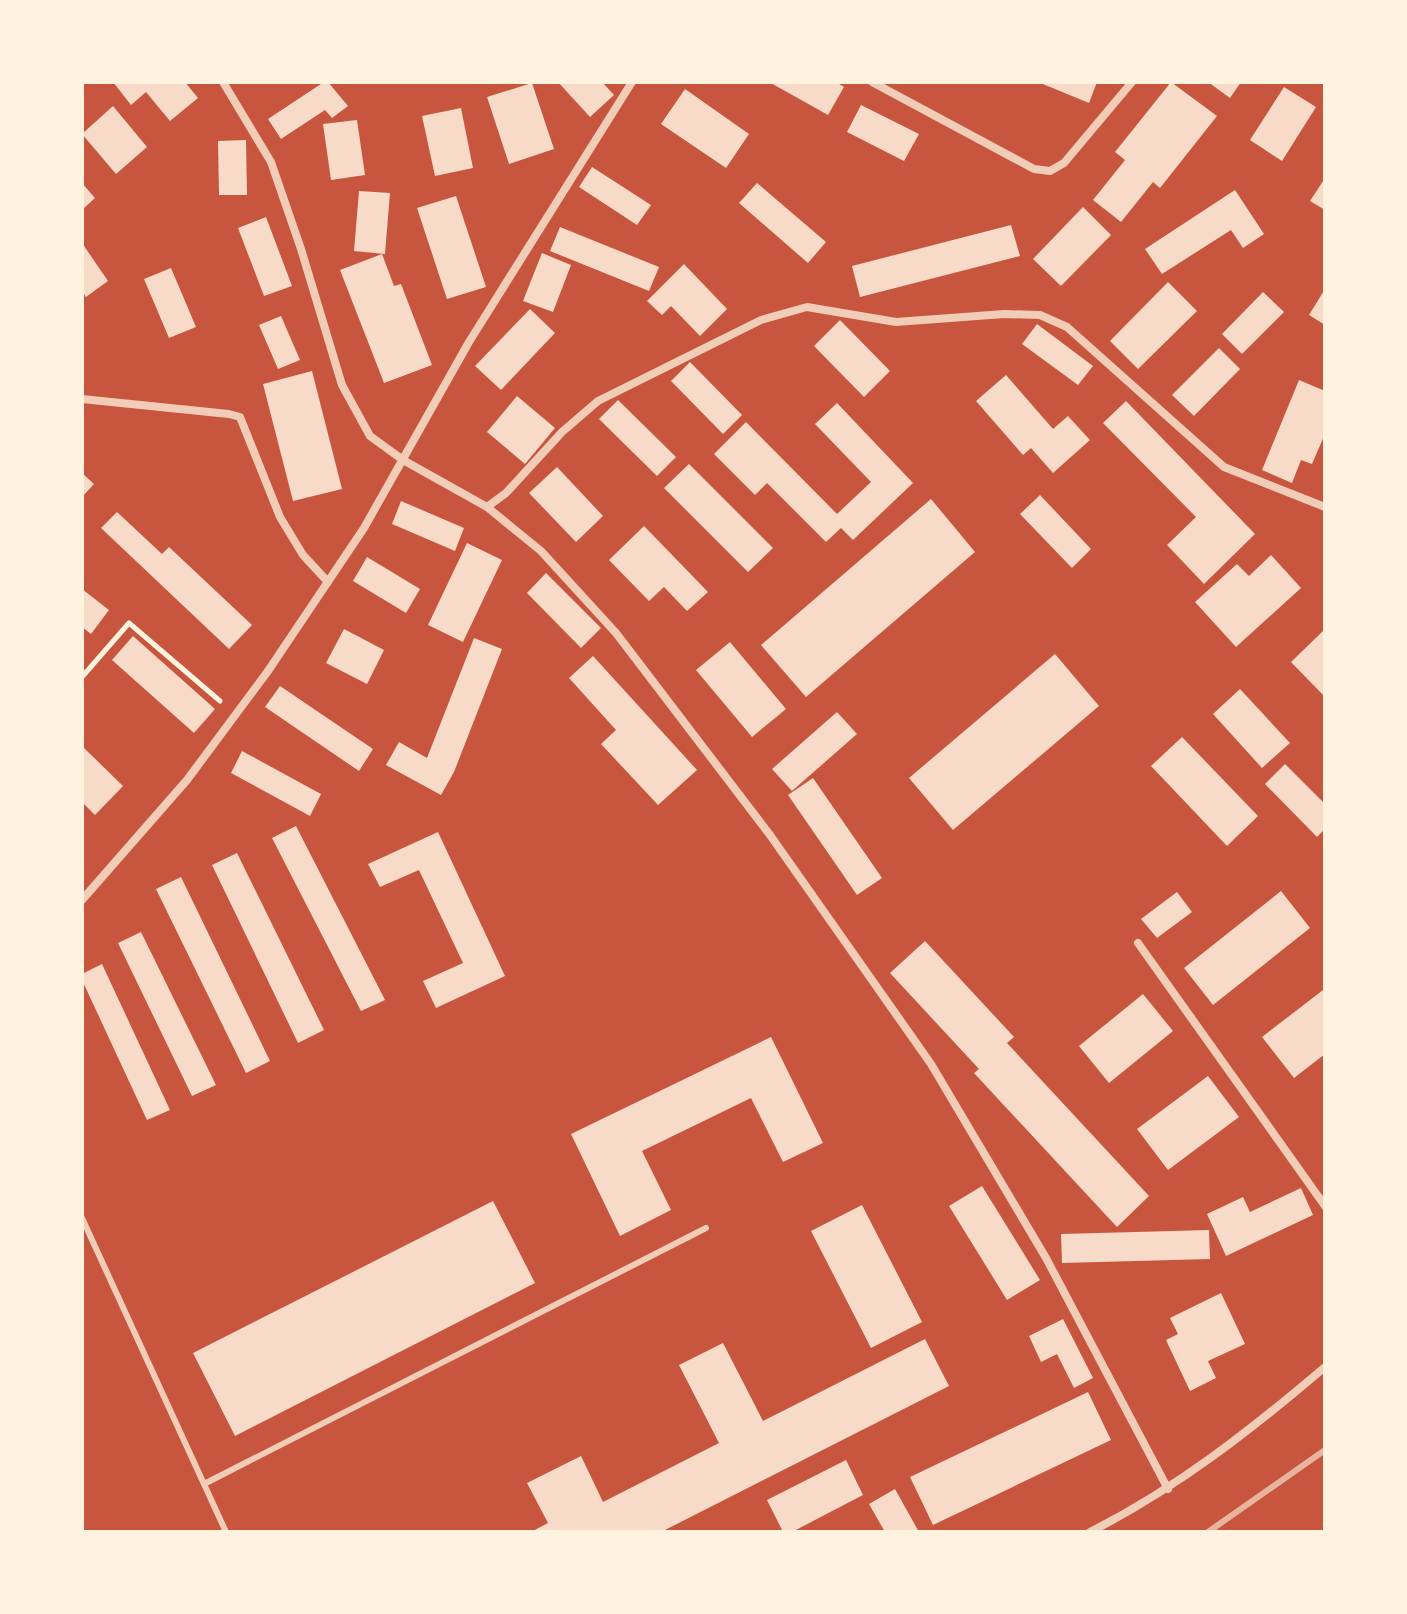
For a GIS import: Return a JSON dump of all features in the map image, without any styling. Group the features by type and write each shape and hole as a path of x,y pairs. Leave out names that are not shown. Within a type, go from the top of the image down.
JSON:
{"street":[{"path":"223,82 271,162 342,385 370,436 403,460 487,507 541,551 616,633 770,835 931,1064 1046,1258 1168,1489"},
{"path":"82,900 187,780 328,582 364,528 469,342 632,82"},
{"path":"872,82 1034,169 1050,171 1064,163 1132,82"},
{"path":"487,507 506,493 562,432 598,401 646,374 761,320 807,307 896,322 1004,314 1040,315 1067,327 1224,467 1325,507"},
{"path":"82,399 240,417 280,517 303,555 328,582"},
{"path":"1138,943 1325,1206"},
{"path":"1090,1532 1168,1489 1254,1428 1325,1367"}],"lane":[{"path":"82,1218 226,1532"},
{"path":"204,1484 706,1228"}],"path":[{"path":"82,677 129,623 236,715"}],"building":[{"path":"113,82 185,82 198,98 170,121 146,92 131,105"},
{"path":"328,82 348,106 332,118 325,110 281,139 268,119"},
{"path":"558,82 602,82 614,95 590,117"},
{"path":"769,82 836,82 844,87 828,115"},
{"path":"1038,82 1097,82 1089,103"},
{"path":"1171,82 1217,116 1160,188 1153,182 1121,222 1093,200 1125,160 1115,152"},
{"path":"1208,82 1241,82 1230,98"},
{"path":"532,83 554,149 509,164 487,97"},
{"path":"1284,87 1316,107 1282,161 1250,140"},
{"path":"685,89 749,134 726,168 661,124"},
{"path":"861,105 919,134 904,161 847,132"},
{"path":"113,106 147,147 116,174 82,134"},
{"path":"461,108 473,168 435,176 422,116"},
{"path":"357,120 365,175 331,180 323,124"},
{"path":"246,140 247,195 219,195 218,141"},
{"path":"592,167 651,205 637,225 579,187"},
{"path":"1325,178 1325,210 1310,201"},
{"path":"82,183 95,198 82,210"},
{"path":"757,183 826,242 808,263 739,203"},
{"path":"1235,190 1264,234 1243,248 1231,230 1162,274 1145,249"},
{"path":"359,191 390,193 385,254 354,251"},
{"path":"456,196 486,287 447,299 417,208"},
{"path":"1083,207 1111,235 1061,286 1033,259"},
{"path":"266,217 292,286 264,296 238,228"},
{"path":"1011,225 1020,256 860,297 852,266"},
{"path":"560,227 659,267 649,291 550,251"},
{"path":"82,243 108,281 86,297 82,292"},
{"path":"542,253 571,265 553,312 523,301"},
{"path":"382,254 394,286 401,284 432,365 384,383 340,270"},
{"path":"684,264 727,309 700,336 671,306 662,315 647,301"},
{"path":"171,268 196,327 169,338 144,279"},
{"path":"1168,282 1197,311 1138,369 1110,341"},
{"path":"1325,289 1325,325 1309,315"},
{"path":"1263,292 1284,312 1242,354 1222,334"},
{"path":"530,309 555,333 501,390 475,366"},
{"path":"281,316 300,360 278,369 259,325"},
{"path":"840,320 890,371 864,397 814,346"},
{"path":"1037,324 1093,366 1078,385 1022,344"},
{"path":"1219,348 1240,369 1194,416 1172,395"},
{"path":"690,362 742,415 723,434 671,381"},
{"path":"312,371 342,489 293,501 263,384"},
{"path":"1006,375 1053,429 1068,416 1090,440 1053,473 1031,448 1023,455 976,401"},
{"path":"1299,380 1325,391 1325,434 1312,464 1301,460 1292,483 1262,470"},
{"path":"517,396 555,428 525,464 487,432"},
{"path":"618,400 676,457 657,476 599,419"},
{"path":"1126,401 1255,534 1204,584 1167,545 1196,517 1103,423"},
{"path":"837,403 913,483 853,540 841,528 826,542 767,483 755,495 714,454 746,422 837,514 871,482 815,424"},
{"path":"689,464 773,548 748,572 664,488"},
{"path":"557,467 603,516 576,542 529,493"},
{"path":"82,473 94,484 82,497"},
{"path":"1040,495 1091,549 1072,568 1020,514"},
{"path":"931,499 975,552 806,697 761,645"},
{"path":"401,501 464,528 455,551 392,524"},
{"path":"117,512 162,554 169,547 252,625 229,649 101,528"},
{"path":"644,526 708,592 687,611 664,587 649,601 609,560"},
{"path":"467,543 502,560 463,642 428,625"},
{"path":"1271,555 1301,588 1236,647 1195,602 1237,564 1249,576"},
{"path":"367,557 420,589 406,613 353,581"},
{"path":"546,573 601,628 581,648 527,593"},
{"path":"82,589 109,610 91,634 82,627"},
{"path":"344,629 384,650 367,684 326,663"},
{"path":"1323,631 1325,633 1325,697 1291,662"},
{"path":"133,636 215,709 194,733 112,660"},
{"path":"474,638 502,649 454,772 441,795 386,765 399,742 427,758"},
{"path":"730,642 786,709 752,737 696,670"},
{"path":"1055,654 1099,706 953,830 909,778"},
{"path":"593,656 697,770 658,805 601,744 616,730 569,678"},
{"path":"280,686 373,749 359,771 265,707"},
{"path":"1240,689 1290,743 1262,768 1213,714"},
{"path":"837,712 857,734 792,791 772,769"},
{"path":"1182,737 1258,816 1227,846 1151,766"},
{"path":"82,746 123,786 95,815 82,802"},
{"path":"242,751 321,794 310,816 231,773"},
{"path":"1285,764 1325,804 1325,829 1317,837 1265,784"},
{"path":"813,778 882,878 857,895 788,795"},
{"path":"296,826 385,1000 361,1011 272,838"},
{"path":"438,832 505,976 436,1008 423,981 463,963 419,870 380,887 368,864"},
{"path":"237,853 324,1030 298,1043 212,865"},
{"path":"181,877 270,1061 246,1073 156,889"},
{"path":"1281,891 1310,928 1213,1005 1184,968"},
{"path":"1177,892 1192,912 1157,938 1141,919"},
{"path":"141,932 216,1085 192,1096 118,943"},
{"path":"925,941 1014,1037 1007,1043 1149,1196 1117,1227 974,1073 979,1069 890,973"},
{"path":"102,964 170,1110 147,1120 82,980 82,974"},
{"path":"1323,990 1325,1054 1294,1078 1262,1037"},
{"path":"1143,994 1173,1031 1109,1083 1079,1046"},
{"path":"771,1037 823,1143 783,1162 751,1098 642,1151 671,1210 620,1236 571,1134"},
{"path":"1208,1076 1239,1117 1168,1170 1137,1129"},
{"path":"982,1186 1040,1280 1007,1300 949,1206"},
{"path":"1301,1188 1313,1215 1226,1256 1207,1214 1243,1197 1250,1212"},
{"path":"493,1201 535,1283 235,1436 193,1353"},
{"path":"862,1205 922,1322 871,1348 811,1231"},
{"path":"1209,1230 1210,1259 1062,1263 1061,1234"},
{"path":"1221,1293 1245,1344 1208,1361 1216,1378 1190,1391 1166,1340 1178,1334 1170,1318"},
{"path":"1063,1319 1093,1378 1074,1388 1057,1354 1041,1362 1029,1336"},
{"path":"925,1339 949,1386 661,1532 531,1532 548,1523 527,1483 581,1456 603,1502 719,1443 679,1365 723,1343 763,1421"},
{"path":"1088,1392 1111,1440 933,1525 910,1477"},
{"path":"846,1460 863,1495 792,1532 783,1532 767,1500"},
{"path":"895,1489 919,1532 885,1532 869,1504"}],"railway":[{"path":"1208,1532 1325,1450"}]}
